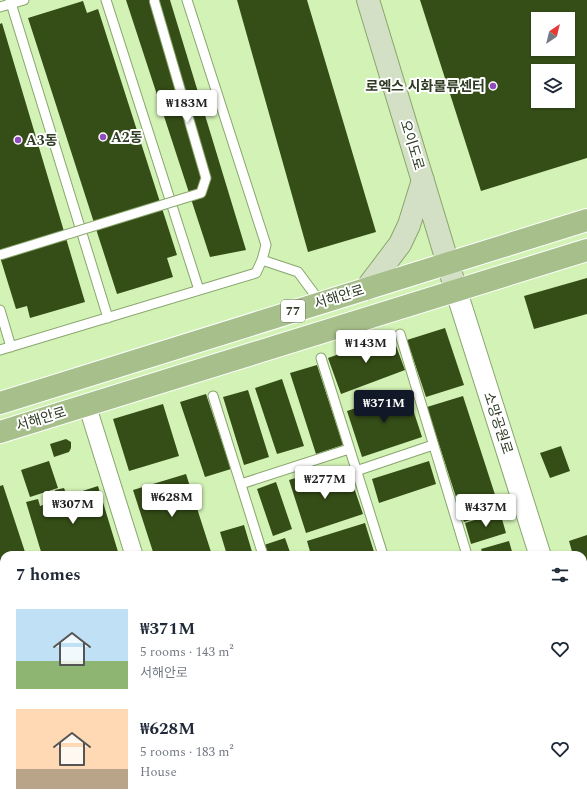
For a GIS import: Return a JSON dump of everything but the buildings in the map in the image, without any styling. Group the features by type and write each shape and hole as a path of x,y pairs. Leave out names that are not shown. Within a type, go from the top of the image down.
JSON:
{"main road":[{"name":"오이도로","path":"368,0 456,290"},
{"path":"366,289 400,244 409,225 423,180"},
{"name":"서해안로","path":"0,403 587,220"},
{"name":"서해안로","path":"0,432 587,250"}],"street":[{"name":"소망공원로","path":"456,290 539,551"},
{"path":"87,405 133,551"}],"lane":[{"path":"0,7 10,2 24,0"},
{"path":"106,0 199,290"},
{"path":"0,255 201,193 206,178 154,0"},
{"path":"0,350 256,273 262,260 266,245 187,0"},
{"path":"10,2 108,318"},
{"path":"262,260 298,272 320,303"},
{"path":"0,310 11,347"},
{"path":"400,334 466,551"},
{"path":"321,358 382,551"},
{"path":"214,396 262,551"},
{"path":"356,470 433,445"},
{"path":"241,484 349,449"}],"place":[{"name":"로엑스 시화물류센터","path":"493,86"},
{"name":"A2동","path":"103,137"},
{"name":"A3동","path":"18,140"}]}
